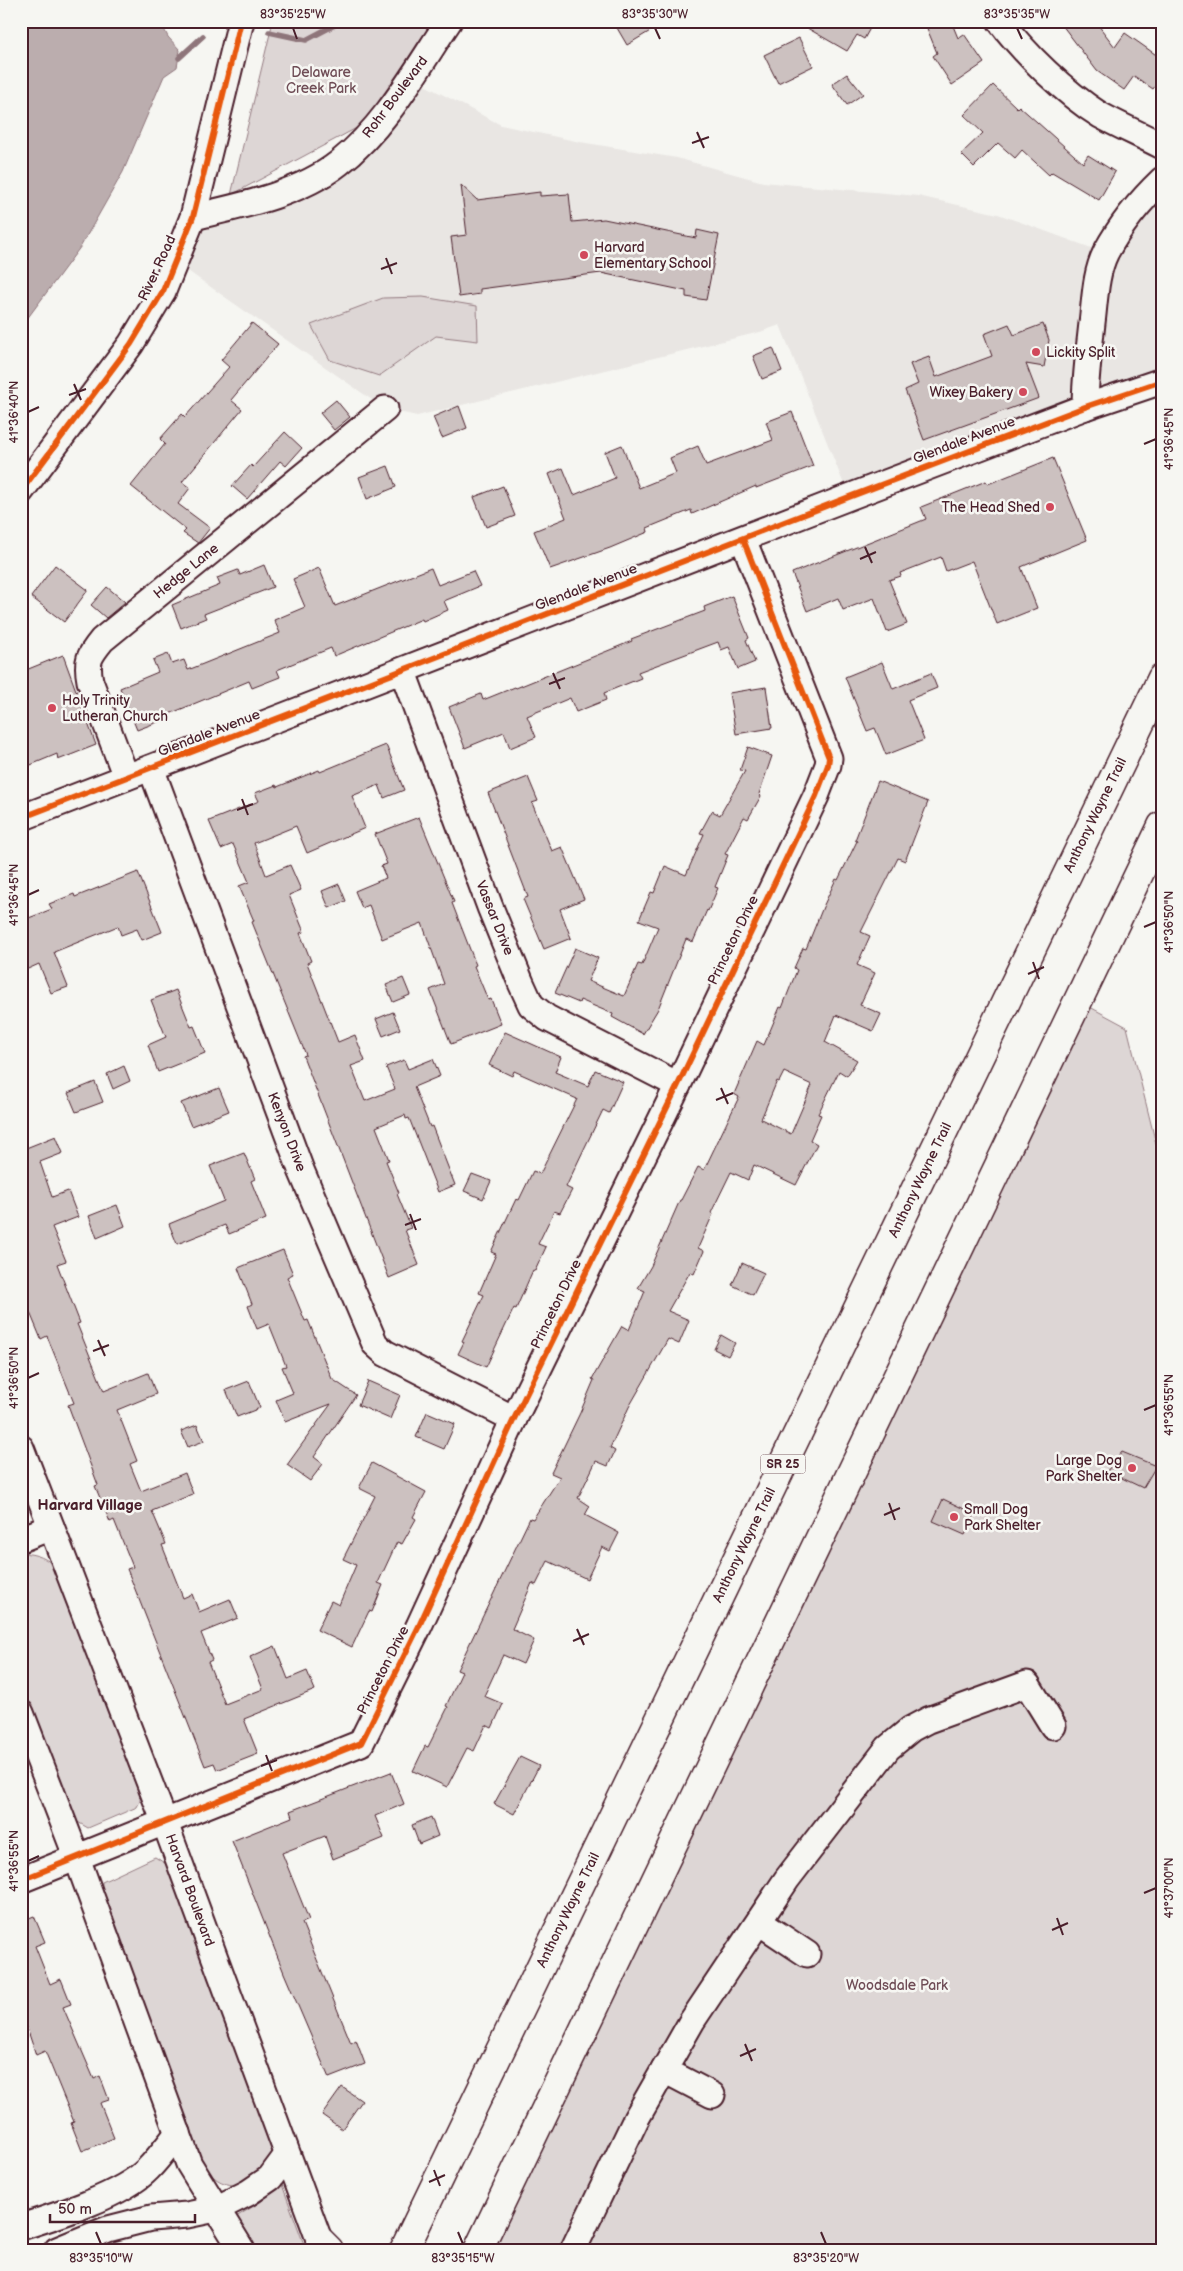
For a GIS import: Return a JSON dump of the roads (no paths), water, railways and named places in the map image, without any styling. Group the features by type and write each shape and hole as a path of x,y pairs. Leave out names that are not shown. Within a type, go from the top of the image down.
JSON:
{"highway":[{"name":"Anthony Wayne Trail","path":"402,2248 1162,678"},
{"path":"478,2250 1158,835"}],"street":[{"name":"River Road","path":"21,491 131,344 163,291 194,217 241,21"},
{"name":"Rohr Boulevard","path":"194,217 252,203 296,187 339,163 372,131 404,89 449,21"},
{"path":"1000,21 1052,78 1076,97 1100,114 1162,146"},
{"path":"1085,407 1085,379 1096,286 1106,253 1129,217 1150,191 1162,180"},
{"name":"Glendale Avenue","path":"21,818 1085,407 1162,381"},
{"name":"Hedge Lane","path":"126,777 90,681 87,666 92,653 102,640 385,410"},
{"name":"Princeton Drive","path":"21,1880 361,1743 419,1626 514,1419 678,1085 816,796 828,765 828,758 797,674 743,539"},
{"name":"Vassar Drive","path":"403,672 490,907 531,1005 547,1018 678,1085"},
{"name":"Kenyon Drive","path":"151,768 301,1170 375,1344 385,1353 514,1419"},
{"name":"Harvard Boulevard","path":"21,1448 165,1823 287,2154 324,2247"},
{"path":"21,1539 52,1527"},
{"path":"573,2250 636,2119 692,2021 788,1879 888,1748 911,1729 928,1720 1027,1684 1054,1726"},
{"path":"21,1713 77,1858 189,2164 242,2250"},
{"path":"759,1922 807,1954"},
{"path":"664,2070 712,2095"},
{"path":"21,2227 75,2208 116,2190 147,2170 178,2133"},
{"path":"69,2246 108,2228 151,2218 187,2215 216,2209 248,2193 270,2178 287,2154"},
{"path":"69,2246 75,2208"}],"waterway":[{"path":"269,32 306,40 342,21"},
{"path":"179,58 203,36"}],"place":[{"name":"Harvard Elementary School","path":"584,255"},
{"name":"Lickity Split","path":"1036,352"},
{"name":"Wixey Bakery","path":"1023,392"},
{"name":"The Head Shed","path":"1050,507"},
{"name":"Holy Trinity Lutheran Church","path":"52,708"},
{"name":"Large Dog Park Shelter","path":"1132,1468"},
{"name":"Small Dog Park Shelter","path":"954,1517"}],"district":[{"name":"Harvard Village","path":"90,1505"}],"park label":[{"name":"Delaware Creek Park","path":"321,80"},
{"name":"Woodsdale Park","path":"897,1985"}]}
